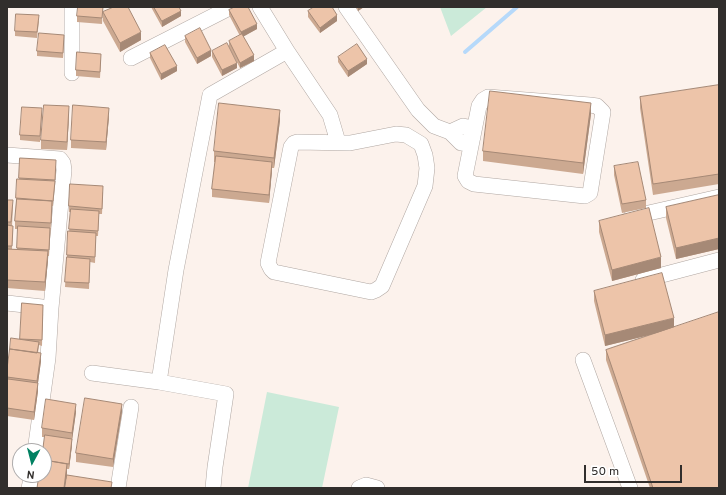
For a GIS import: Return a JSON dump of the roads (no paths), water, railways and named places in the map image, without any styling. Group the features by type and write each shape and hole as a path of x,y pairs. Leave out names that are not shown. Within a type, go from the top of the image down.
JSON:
{"street":[{"path":"72,7 72,73"},
{"path":"132,58 231,7"},
{"path":"260,7 287,51 330,115 338,142"},
{"path":"346,7 418,110 434,126 450,132 463,126 468,127 473,137 465,176 468,181 474,184 585,196 590,193 603,112 597,106 590,104 488,97 483,100 479,106 473,137"},
{"path":"159,382 176,270 210,95 287,51"},
{"path":"421,144 434,126"},
{"path":"396,134 406,135 421,144 425,155 427,168 425,186 382,286 371,292 274,272 268,263 291,147 297,142 338,142 350,143 396,134"},
{"path":"7,155 60,159 63,163 64,170 51,308 48,358 36,443"},
{"path":"631,217 719,197"},
{"path":"630,284 719,260"},
{"path":"7,303 51,308"},
{"path":"583,360 630,488"},
{"path":"92,373 159,382 226,394 215,467 214,488"},
{"path":"118,488 131,407"},
{"path":"359,488 366,485 377,488"}],"waterway":[{"path":"465,52 517,7"}]}
